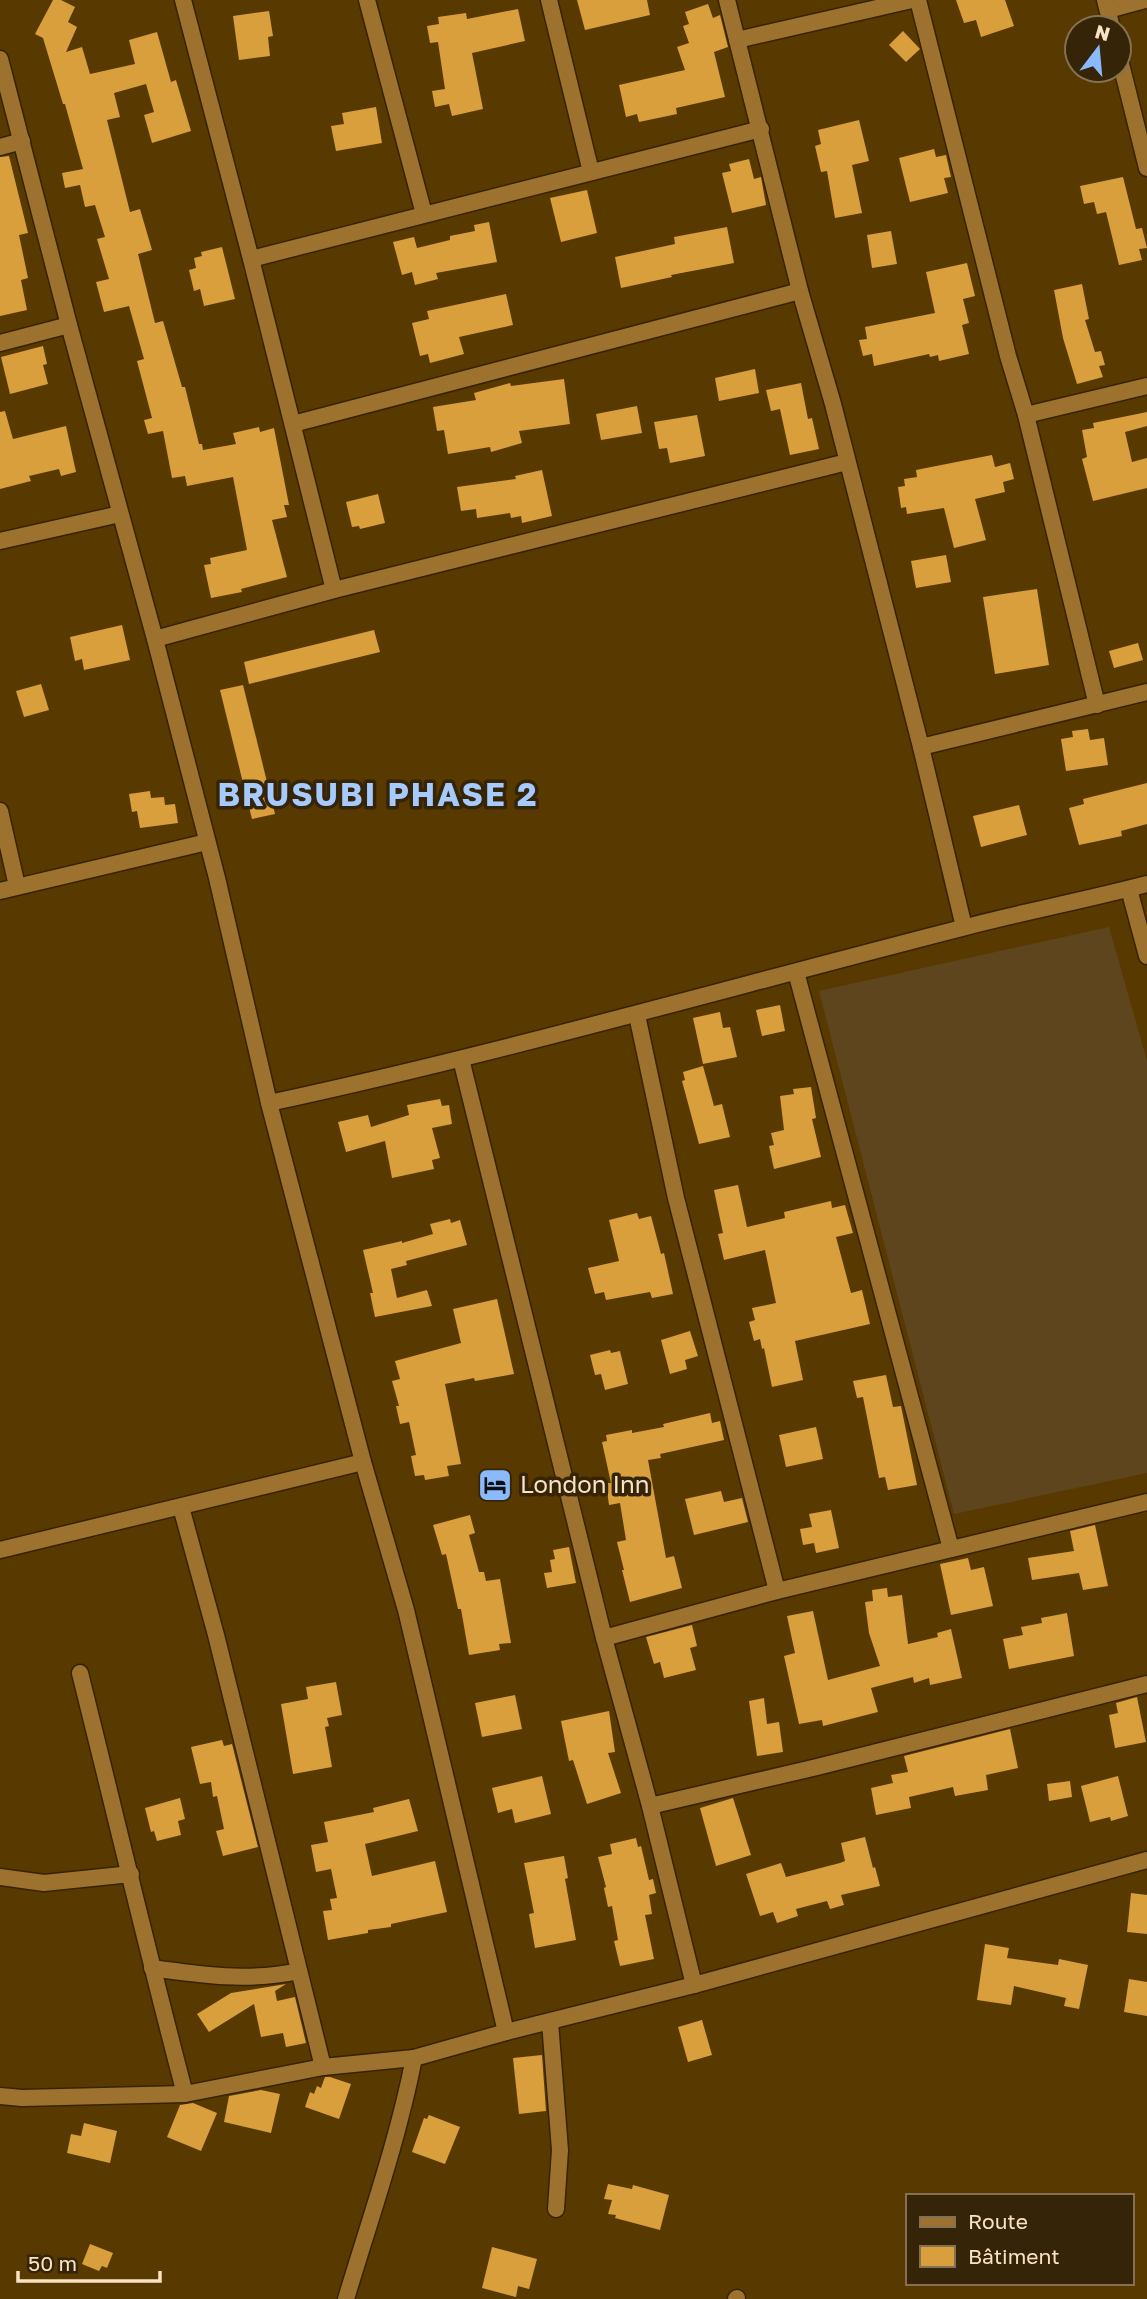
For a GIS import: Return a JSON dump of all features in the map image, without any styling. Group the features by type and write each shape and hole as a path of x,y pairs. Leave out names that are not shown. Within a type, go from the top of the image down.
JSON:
{"street":[{"path":"183,0 334,590"},
{"path":"367,0 424,214"},
{"path":"549,0 592,172"},
{"path":"727,0 800,292 921,747 964,927"},
{"path":"737,40 912,0"},
{"path":"918,0 1008,356 1026,415 1097,705"},
{"path":"1106,5 1146,0"},
{"path":"0,59 155,639 269,1103 363,1462 406,1611 506,2032"},
{"path":"1126,84 1147,168"},
{"path":"251,259 761,130"},
{"path":"0,147 22,141"},
{"path":"293,424 800,292"},
{"path":"0,343 69,325"},
{"path":"1026,415 1147,386"},
{"path":"155,639 334,590 847,462"},
{"path":"0,541 120,514"},
{"path":"921,747 1147,692"},
{"path":"0,811 17,886"},
{"path":"0,891 207,842"},
{"path":"269,1103 393,1077 964,927 1147,884"},
{"path":"1129,889 1147,956"},
{"path":"796,972 951,1549"},
{"path":"637,1015 676,1198 777,1591"},
{"path":"461,1059 604,1638 650,1806 694,1985"},
{"path":"0,1550 363,1462"},
{"path":"604,1638 777,1591 1147,1502"},
{"path":"181,1507 216,1635 323,2067"},
{"path":"80,1673 152,1968 186,2094"},
{"path":"650,1806 830,1764 1147,1684"},
{"path":"0,2096 22,2098 186,2094 323,2067 414,2057 694,1985 1147,1860"},
{"path":"0,1877 44,1883 131,1874"},
{"path":"152,1968 218,1977 275,1976 299,1970"},
{"path":"550,2022 560,2150 556,2209"},
{"path":"346,2299 402,2114 414,2057"}],"shaded area":[{"path":"1109,927 1147,1061 1147,1473 954,1514 819,991"}],"building":[{"path":"53,0 61,0 75,7 68,22 77,27 66,52 82,47 90,74 135,64 129,40 157,32 171,82 176,80 191,131 152,143 144,115 154,112 146,84 114,93 120,117 107,120 130,212 140,209 152,250 138,254 155,323 163,321 203,450 236,444 233,433 259,427 260,432 274,428 289,505 284,505 287,517 272,520 287,577 241,589 242,592 211,598 204,565 211,564 210,558 247,550 233,477 187,486 185,476 172,478 163,431 148,434 144,420 152,418 137,361 144,359 129,306 104,312 96,282 109,279 97,239 105,237 95,205 85,207 80,185 65,188 62,173 83,169 43,38 35,34"},
{"path":"577,0 647,0 650,15 585,30"},
{"path":"956,0 1005,0 1014,26 981,37 976,20 964,23"},
{"path":"708,4 713,18 720,15 728,47 714,52 725,97 676,108 677,114 639,122 637,114 626,117 619,85 685,70 677,47 689,43 683,26 689,24 685,12"},
{"path":"518,9 525,41 472,53 483,109 452,116 449,104 435,107 432,91 445,89 438,42 430,43 427,26 439,24 438,17 466,13 467,19"},
{"path":"269,11 273,36 268,37 270,56 239,60 233,16"},
{"path":"903,31 920,49 906,62 889,45"},
{"path":"376,107 382,143 336,151 331,126 344,124 342,113"},
{"path":"859,120 869,161 852,165 862,213 835,218 827,171 821,172 815,146 821,144 818,130"},
{"path":"934,149 936,157 946,155 951,177 944,178 948,193 910,202 899,158"},
{"path":"9,156 28,233 19,235 28,278 21,280 27,310 0,316 0,157"},
{"path":"749,159 754,179 761,177 766,205 732,213 722,173 731,171 729,164"},
{"path":"1123,177 1136,229 1142,228 1147,248 1139,249 1142,260 1119,265 1106,212 1097,214 1094,202 1084,204 1080,186"},
{"path":"587,190 597,233 561,242 550,198"},
{"path":"489,222 497,262 436,273 438,279 415,285 412,272 402,275 393,242 414,237 417,248 450,240 450,236 475,231 474,225"},
{"path":"727,227 734,263 621,288 615,257 675,244 674,237"},
{"path":"891,231 897,264 872,268 867,235"},
{"path":"222,247 235,299 204,306 200,289 194,291 189,270 196,268 194,258 202,256 201,252"},
{"path":"967,263 975,296 963,299 969,323 962,325 969,354 939,361 938,355 930,357 929,354 874,366 872,354 863,356 859,340 867,339 865,327 935,313 926,272"},
{"path":"1082,284 1089,319 1085,320 1095,352 1101,351 1105,365 1099,366 1103,377 1077,384 1063,338 1054,290"},
{"path":"506,294 513,325 459,337 464,354 430,363 428,354 420,356 412,323 429,319 427,311"},
{"path":"43,346 47,364 43,365 48,384 10,394 1,357"},
{"path":"755,369 759,393 719,401 715,378"},
{"path":"564,379 570,424 519,431 522,443 491,452 490,447 448,454 444,430 437,431 433,407 476,400 474,393 510,383 511,386"},
{"path":"801,383 808,419 812,418 819,449 790,455 780,409 771,411 766,390"},
{"path":"637,406 642,433 601,440 596,414"},
{"path":"5,411 13,439 66,426 76,472 61,476 59,469 29,476 31,481 0,489 0,412"},
{"path":"1147,412 1147,426 1125,432 1132,462 1147,458 1147,488 1093,501 1082,459 1087,457 1082,430 1094,428 1093,423"},
{"path":"697,415 705,456 670,463 667,448 659,449 654,422"},
{"path":"992,455 995,467 1010,463 1014,479 1003,482 1005,492 975,499 986,540 954,548 944,508 907,514 906,507 901,508 898,487 905,486 904,479 917,477 916,470"},
{"path":"542,470 552,516 522,523 521,516 511,518 510,513 477,518 476,509 461,511 457,487 516,479 515,476"},
{"path":"378,494 385,523 360,529 359,526 352,527 346,502"},
{"path":"946,555 951,582 916,588 911,561"},
{"path":"1037,589 1049,665 995,674 983,597"},
{"path":"122,625 130,660 84,670 82,659 75,661 70,637"},
{"path":"374,630 380,652 249,684 244,662"},
{"path":"1138,643 1143,660 1114,668 1109,651"},
{"path":"41,684 49,710 24,717 16,691"},
{"path":"243,685 275,814 252,819 220,690"},
{"path":"1088,729 1090,740 1104,738 1108,765 1066,771 1061,739 1073,737 1072,731"},
{"path":"1147,783 1147,824 1121,831 1122,836 1079,845 1069,808 1084,804 1083,799"},
{"path":"150,791 151,798 164,797 165,805 175,804 178,823 140,828 137,811 132,812 129,794"},
{"path":"1019,805 1027,835 981,847 973,816"},
{"path":"780,1005 785,1031 762,1036 756,1010"},
{"path":"720,1012 723,1028 730,1027 737,1057 703,1064 693,1018"},
{"path":"703,1066 714,1106 722,1104 730,1137 699,1144 682,1081 685,1080 683,1072"},
{"path":"811,1087 816,1118 812,1119 821,1157 774,1169 769,1146 774,1145 771,1133 784,1130 780,1096 794,1094 793,1089"},
{"path":"440,1099 442,1106 449,1105 452,1124 432,1128 440,1158 432,1160 434,1169 392,1178 385,1141 346,1152 338,1122 368,1115 371,1127 409,1115 407,1105"},
{"path":"738,1185 747,1227 785,1218 784,1212 831,1201 832,1208 845,1205 853,1233 836,1237 851,1293 862,1290 870,1324 795,1341 803,1380 772,1387 764,1348 762,1349 760,1339 754,1341 749,1322 755,1320 752,1308 776,1303 765,1250 724,1260 718,1234 723,1233 714,1190"},
{"path":"637,1213 639,1219 651,1216 661,1254 664,1253 673,1294 652,1298 650,1292 606,1300 604,1292 595,1294 588,1268 619,1261 609,1220"},
{"path":"450,1219 451,1223 460,1220 467,1245 406,1261 407,1265 391,1269 397,1298 427,1290 432,1306 375,1317 370,1293 373,1293 363,1250 433,1234 430,1224"},
{"path":"497,1299 514,1374 445,1384 461,1464 447,1466 449,1476 425,1480 424,1475 415,1476 411,1456 416,1455 409,1422 400,1424 396,1406 399,1406 392,1381 400,1379 395,1361 461,1343 453,1309"},
{"path":"690,1331 698,1356 685,1360 687,1369 670,1374 661,1340"},
{"path":"610,1350 611,1353 620,1351 628,1384 605,1390 601,1374 595,1375 590,1355"},
{"path":"886,1375 893,1407 901,1406 917,1485 888,1490 885,1477 879,1478 863,1397 857,1398 853,1381"},
{"path":"710,1413 712,1423 720,1421 724,1440 660,1454 661,1458 648,1460 666,1558 674,1556 682,1588 630,1602 617,1542 626,1540 620,1503 609,1505 606,1483 611,1483 602,1442 607,1441 606,1435 664,1427 663,1424"},
{"path":"816,1427 823,1459 786,1467 779,1435"},
{"path":"721,1491 724,1502 742,1498 748,1522 694,1535 685,1499"},
{"path":"831,1510 839,1548 816,1553 814,1543 803,1545 800,1529 812,1527 809,1514"},
{"path":"470,1515 475,1533 469,1535 479,1572 484,1572 486,1581 500,1579 511,1643 499,1644 500,1650 469,1655 461,1609 458,1609 446,1554 442,1555 433,1525"},
{"path":"1095,1525 1108,1586 1083,1590 1079,1573 1032,1580 1028,1558 1074,1551 1070,1531"},
{"path":"569,1547 576,1583 547,1588 544,1573 552,1572 550,1560 555,1559 553,1550"},
{"path":"968,1558 971,1570 984,1567 993,1606 951,1615 940,1564"},
{"path":"887,1588 888,1597 902,1595 908,1644 938,1637 937,1633 951,1629 962,1678 930,1685 929,1678 914,1683 913,1677 871,1688 878,1712 823,1726 822,1720 799,1724 784,1656 795,1653 787,1616 813,1611 828,1680 880,1666 869,1633 865,1602 873,1601 872,1590"},
{"path":"1067,1613 1074,1656 1009,1669 1003,1639 1023,1635 1021,1627 1042,1623 1041,1618"},
{"path":"692,1625 697,1646 690,1648 696,1670 664,1678 660,1662 654,1664 646,1637"},
{"path":"336,1682 342,1715 327,1718 329,1726 325,1727 332,1767 293,1774 281,1704 308,1699 306,1687"},
{"path":"515,1695 522,1729 482,1737 475,1703"},
{"path":"1137,1697 1146,1742 1115,1748 1109,1715 1118,1713 1116,1703"},
{"path":"764,1698 767,1724 779,1722 783,1752 757,1756 749,1701"},
{"path":"609,1711 615,1752 608,1753 621,1793 587,1804 573,1760 569,1761 561,1721"},
{"path":"1010,1729 1018,1768 986,1775 988,1790 955,1796 953,1787 909,1797 911,1808 876,1815 871,1788 893,1783 891,1775 908,1772 904,1756"},
{"path":"222,1740 224,1746 232,1744 258,1847 223,1856 216,1831 224,1829 217,1796 213,1797 211,1782 200,1784 191,1747"},
{"path":"542,1776 551,1814 515,1823 512,1809 498,1813 492,1788"},
{"path":"1118,1776 1128,1816 1111,1821 1110,1817 1090,1822 1081,1786"},
{"path":"1070,1781 1072,1797 1049,1801 1047,1784"},
{"path":"180,1798 185,1819 178,1821 181,1835 157,1841 154,1831 151,1832 145,1808"},
{"path":"733,1798 751,1855 716,1866 700,1808"},
{"path":"409,1799 418,1831 365,1844 372,1876 435,1861 447,1912 391,1924 391,1927 368,1930 368,1933 328,1940 323,1911 332,1910 330,1899 337,1898 331,1869 316,1872 311,1845 328,1842 324,1822 374,1812 373,1808"},
{"path":"865,1837 880,1886 841,1895 844,1905 830,1909 827,1901 796,1909 798,1916 777,1923 773,1912 760,1916 746,1874 781,1863 786,1877 840,1863 845,1861 841,1843"},
{"path":"636,1838 638,1847 641,1846 649,1880 653,1879 656,1893 649,1895 652,1914 645,1915 654,1959 620,1966 614,1941 618,1940 612,1906 608,1907 598,1857 612,1854 610,1844"},
{"path":"564,1856 568,1878 565,1879 576,1940 535,1948 529,1914 534,1913 524,1863"},
{"path":"1131,1893 1147,1895 1147,1934 1127,1932"},
{"path":"985,1944 1009,1948 1007,1958 1058,1965 1059,1959 1088,1965 1079,2009 1064,2006 1066,1998 1014,1986 1011,2005 977,2000"},
{"path":"1129,1979 1147,1982 1147,2016 1124,2012"},
{"path":"286,1984 275,1991 277,2001 295,1997 306,2043 286,2047 283,2033 261,2037 254,2004 209,2032 197,2014 231,1993"},
{"path":"702,2020 712,2055 688,2062 678,2027"},
{"path":"542,2055 546,2111 519,2114 513,2058"},
{"path":"325,2077 351,2084 339,2119 305,2107 310,2092 314,2094 317,2086 321,2088"},
{"path":"261,2090 280,2094 271,2133 224,2122 229,2096"},
{"path":"193,2103 217,2113 201,2151 167,2137 180,2105"},
{"path":"429,2115 460,2127 445,2164 412,2152 424,2118 427,2119"},
{"path":"84,2123 117,2131 110,2163 67,2153 71,2134 81,2136"},
{"path":"608,2184 632,2189 633,2185 669,2195 660,2230 608,2214 612,2200 604,2199"},
{"path":"90,2244 113,2253 107,2268 102,2266 99,2271 82,2264"},
{"path":"492,2247 537,2259 529,2289 518,2286 516,2297 482,2288"}],"place":[{"name":"London Inn","path":"495,1485"}],"district":[{"name":"BRUSUBI PHASE 2","path":"378,795"}]}
